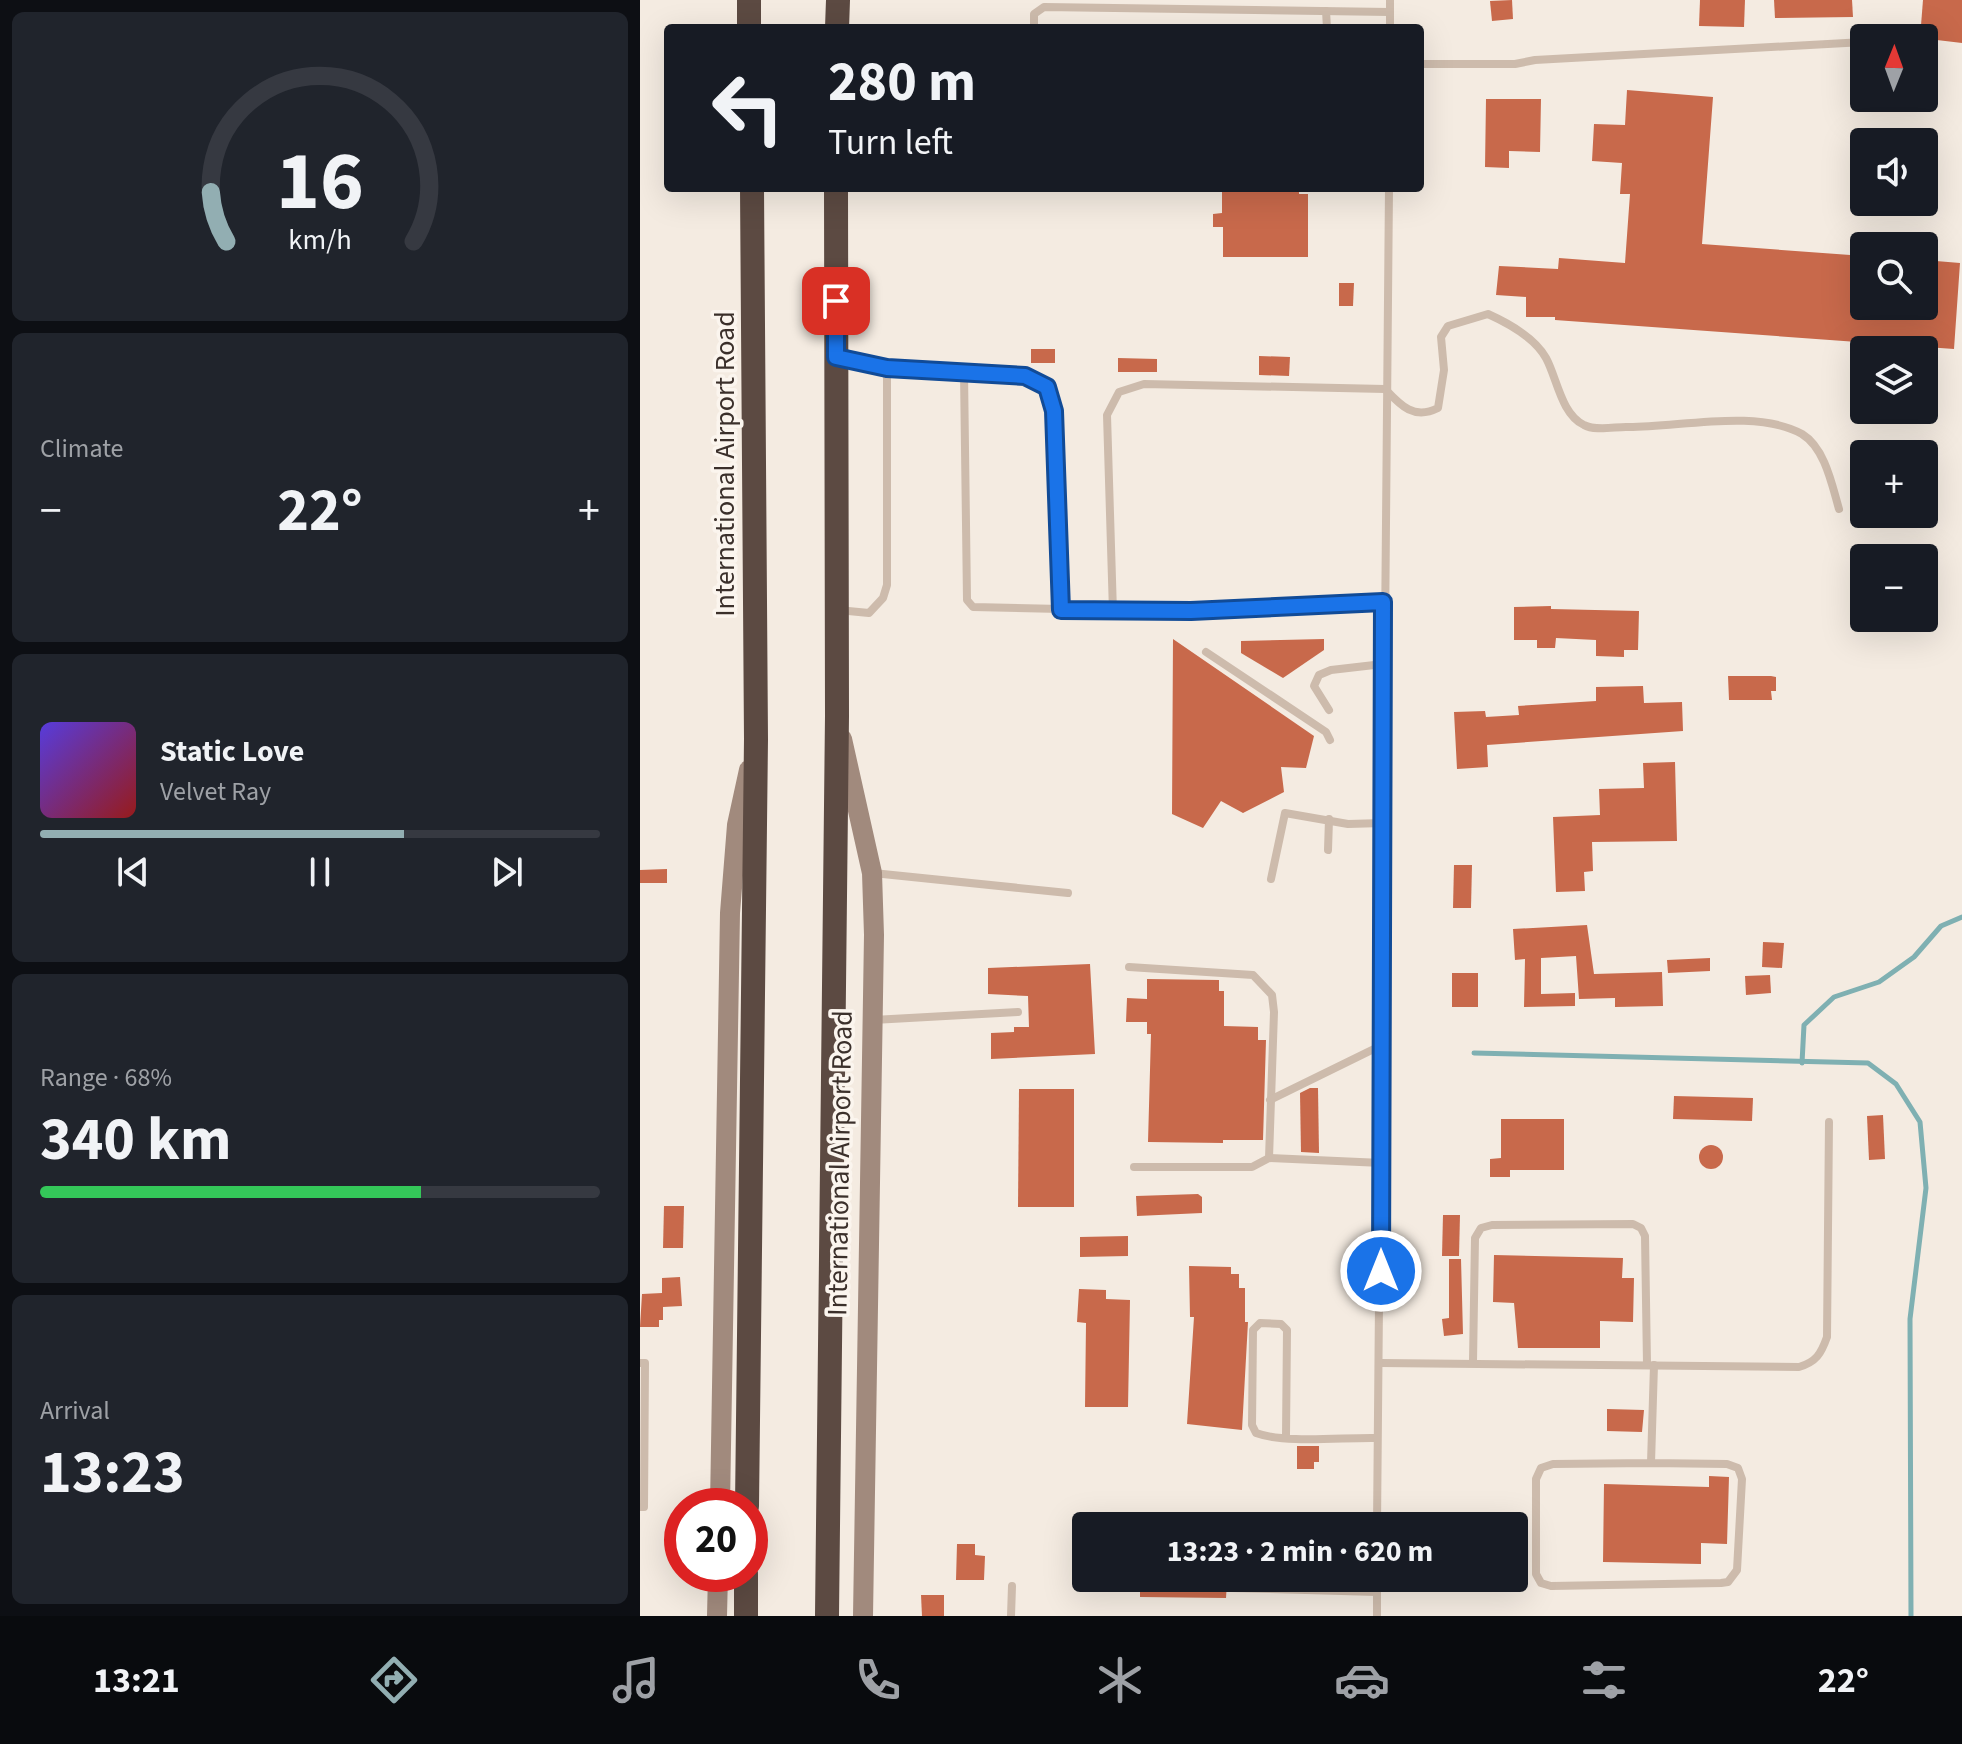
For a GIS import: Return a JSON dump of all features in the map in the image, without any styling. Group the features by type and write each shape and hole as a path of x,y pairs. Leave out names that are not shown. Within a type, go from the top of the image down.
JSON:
{"highway":[{"path":"749,0 749,24"},
{"path":"837,24 838,0"},
{"name":"International Airport Road","path":"747,1488 756,739 752,192"},
{"name":"International Airport Road","path":"827,1616 837,716 836,192"},
{"path":"746,1592 746,1616"}],"main road":[{"name":"International Airport Road","path":"837,716 872,873 863,1616"},
{"name":"International Airport Road","path":"720,1488 730,913 737,825 756,739"},
{"path":"717,1616 718,1592"}],"lane":[{"path":"1390,0 1390,24"},
{"path":"1034,24 1034,14 1044,7 1390,12"},
{"path":"1326,11 1327,24"},
{"path":"1424,64 1515,64 1535,60 1850,43"},
{"path":"1377,1512 1381,1363 1383,602 1389,192"},
{"path":"1113,612 1107,415 1119,392 1144,384 1229,389 1385,389 1399,404 1415,414 1427,414 1438,408 1444,370 1441,337 1448,326 1488,314 1531,341 1545,355 1571,415 1586,427 1644,428 1716,421 1772,425 1793,431 1803,435 1828,468 1839,509"},
{"path":"836,357 887,368 1025,376 1047,387 1053,397 1061,610"},
{"path":"837,610 869,613 883,598 887,585 887,368"},
{"path":"964,372 967,600 973,607 1113,612 1383,602"},
{"path":"1206,652 1326,732 1330,740"},
{"path":"1329,710 1314,686 1319,675 1331,670 1383,664"},
{"path":"1271,879 1285,813 1348,824 1383,823"},
{"path":"1328,850 1329,819"},
{"path":"872,873 1068,893"},
{"path":"1129,967 1253,975 1265,984 1272,995 1274,1012 1269,1158"},
{"path":"872,1020 1018,1012"},
{"path":"1270,1100 1380,1046"},
{"path":"1381,1363 1799,1367 1813,1363 1822,1352 1827,1337 1829,1122"},
{"path":"1134,1167 1252,1167 1269,1158 1382,1163"},
{"path":"1473,1362 1475,1238 1481,1228 1492,1225 1633,1224 1641,1228 1645,1236 1651,1463"},
{"path":"1286,1436 1287,1330 1281,1324 1260,1323 1253,1330 1252,1425 1256,1433 1266,1436 1377,1438"},
{"path":"640,1363 645,1363 644,1507 640,1507"},
{"path":"1651,1463 1727,1464 1738,1468 1742,1479 1739,1563 1734,1577 1721,1583 1551,1586 1541,1583 1536,1574 1536,1479 1541,1468 1553,1464 1651,1463"},
{"path":"1011,1616 1012,1586"},
{"path":"1377,1592 1377,1616"}],"building":[{"path":"1512,0 1513,19 1492,21 1490,1"},
{"path":"1700,0 1745,0 1744,27 1699,26"},
{"path":"1774,0 1852,0 1853,17 1775,18"},
{"path":"1923,0 1962,0 1962,43 1938,40 1938,24 1921,24"},
{"path":"1627,90 1713,97 1702,244 1850,255 1850,320 1938,320 1938,261 1960,263 1954,349 1938,348 1938,336 1850,336 1850,341 1526,317 1526,297 1496,295 1499,266 1558,269 1559,258 1625,263 1630,194 1620,194 1622,163 1592,161 1594,124 1625,125"},
{"path":"1486,99 1541,99 1540,152 1509,151 1509,168 1485,167"},
{"path":"1222,192 1308,194 1308,257 1223,257 1223,227 1213,227 1213,214 1222,213"},
{"path":"1339,283 1354,283 1353,306 1339,306"},
{"path":"1031,349 1055,349 1055,363 1031,363"},
{"path":"1259,356 1290,357 1289,376 1259,375"},
{"path":"1118,358 1157,359 1157,372 1118,372"},
{"path":"1551,606 1551,609 1639,611 1638,650 1624,650 1624,657 1596,656 1596,640 1556,638 1555,648 1537,648 1537,640 1514,640 1514,607"},
{"path":"1173,639 1314,736 1306,768 1281,767 1284,792 1243,813 1221,801 1203,828 1172,814"},
{"path":"1324,639 1324,650 1283,678 1241,653 1241,641"},
{"path":"1728,676 1776,677 1776,691 1771,691 1772,700 1729,700"},
{"path":"1643,686 1644,703 1682,702 1683,731 1487,745 1488,767 1457,769 1454,712 1485,711 1486,717 1519,715 1518,706 1596,701 1596,687"},
{"path":"1675,762 1677,841 1592,842 1593,871 1584,872 1585,891 1556,892 1553,817 1600,815 1599,789 1644,788 1643,763"},
{"path":"1454,865 1472,865 1471,908 1453,908"},
{"path":"667,869 667,883 640,883 640,870"},
{"path":"1587,925 1594,974 1662,972 1663,1006 1615,1007 1615,998 1579,999 1576,956 1541,958 1541,994 1575,993 1575,1006 1524,1007 1525,959 1515,960 1513,929"},
{"path":"1763,942 1784,943 1782,968 1762,967"},
{"path":"1710,958 1710,971 1668,973 1667,960"},
{"path":"1090,964 1095,1054 991,1059 991,1033 1014,1032 1014,1027 1029,1027 1028,996 988,994 988,968"},
{"path":"1452,973 1478,973 1478,1007 1452,1007"},
{"path":"1770,975 1771,993 1746,995 1745,976"},
{"path":"1147,979 1219,980 1219,991 1224,991 1224,1026 1258,1027 1258,1040 1266,1040 1263,1140 1148,1142 1151,1034 1147,1034 1147,1022 1126,1022 1127,998 1147,999"},
{"path":"1318,1088 1319,1153 1301,1152 1300,1093"},
{"path":"1019,1089 1074,1089 1074,1207 1018,1207"},
{"path":"1674,1096 1753,1098 1752,1121 1673,1119"},
{"path":"1883,1115 1885,1159 1869,1160 1867,1116"},
{"path":"1501,1119 1564,1119 1564,1170 1510,1170 1510,1177 1490,1177 1490,1159 1501,1158"},
{"path":"1711,1145 1720,1148 1723,1157 1720,1166 1711,1169 1702,1166 1699,1157 1702,1148"},
{"path":"1198,1194 1202,1197 1202,1213 1137,1216 1136,1196"},
{"path":"664,1206 684,1206 683,1248 663,1248"},
{"path":"1443,1215 1460,1215 1459,1256 1442,1256"},
{"path":"1128,1236 1128,1256 1080,1257 1080,1237"},
{"path":"1494,1255 1623,1258 1622,1278 1634,1278 1633,1322 1600,1321 1600,1348 1518,1348 1514,1303 1493,1302"},
{"path":"1449,1259 1461,1259 1463,1334 1444,1336 1442,1319 1449,1318"},
{"path":"1189,1266 1231,1267 1231,1274 1239,1274 1239,1288 1245,1288 1245,1322 1248,1322 1242,1430 1187,1424 1194,1317 1190,1317"},
{"path":"680,1277 682,1306 663,1307 663,1320 659,1320 659,1327 640,1327 642,1294 662,1293 662,1278"},
{"path":"1079,1289 1106,1290 1106,1299 1130,1300 1128,1407 1085,1407 1086,1323 1077,1322"},
{"path":"1607,1409 1644,1410 1642,1432 1607,1431"},
{"path":"1297,1446 1319,1446 1319,1462 1314,1462 1314,1469 1297,1469"},
{"path":"1709,1476 1729,1477 1727,1544 1701,1543 1701,1564 1603,1562 1604,1484 1709,1487"},
{"path":"957,1544 975,1544 975,1555 985,1556 984,1580 956,1580"},
{"path":"1140,1592 1226,1592 1226,1598 1140,1597"},
{"path":"921,1595 944,1595 944,1616 922,1616"}],"waterway":[{"path":"1802,1063 1804,1025 1834,997 1879,982 1914,957 1941,926 1962,917"},
{"path":"1474,1053 1868,1063 1896,1084 1920,1122 1926,1188 1910,1319 1911,1616"}],"route":[{"path":"836,301 836,357 887,368 1025,376 1047,387 1053,397 1054,411 1061,610 1191,611 1383,602 1381,1271"}]}
